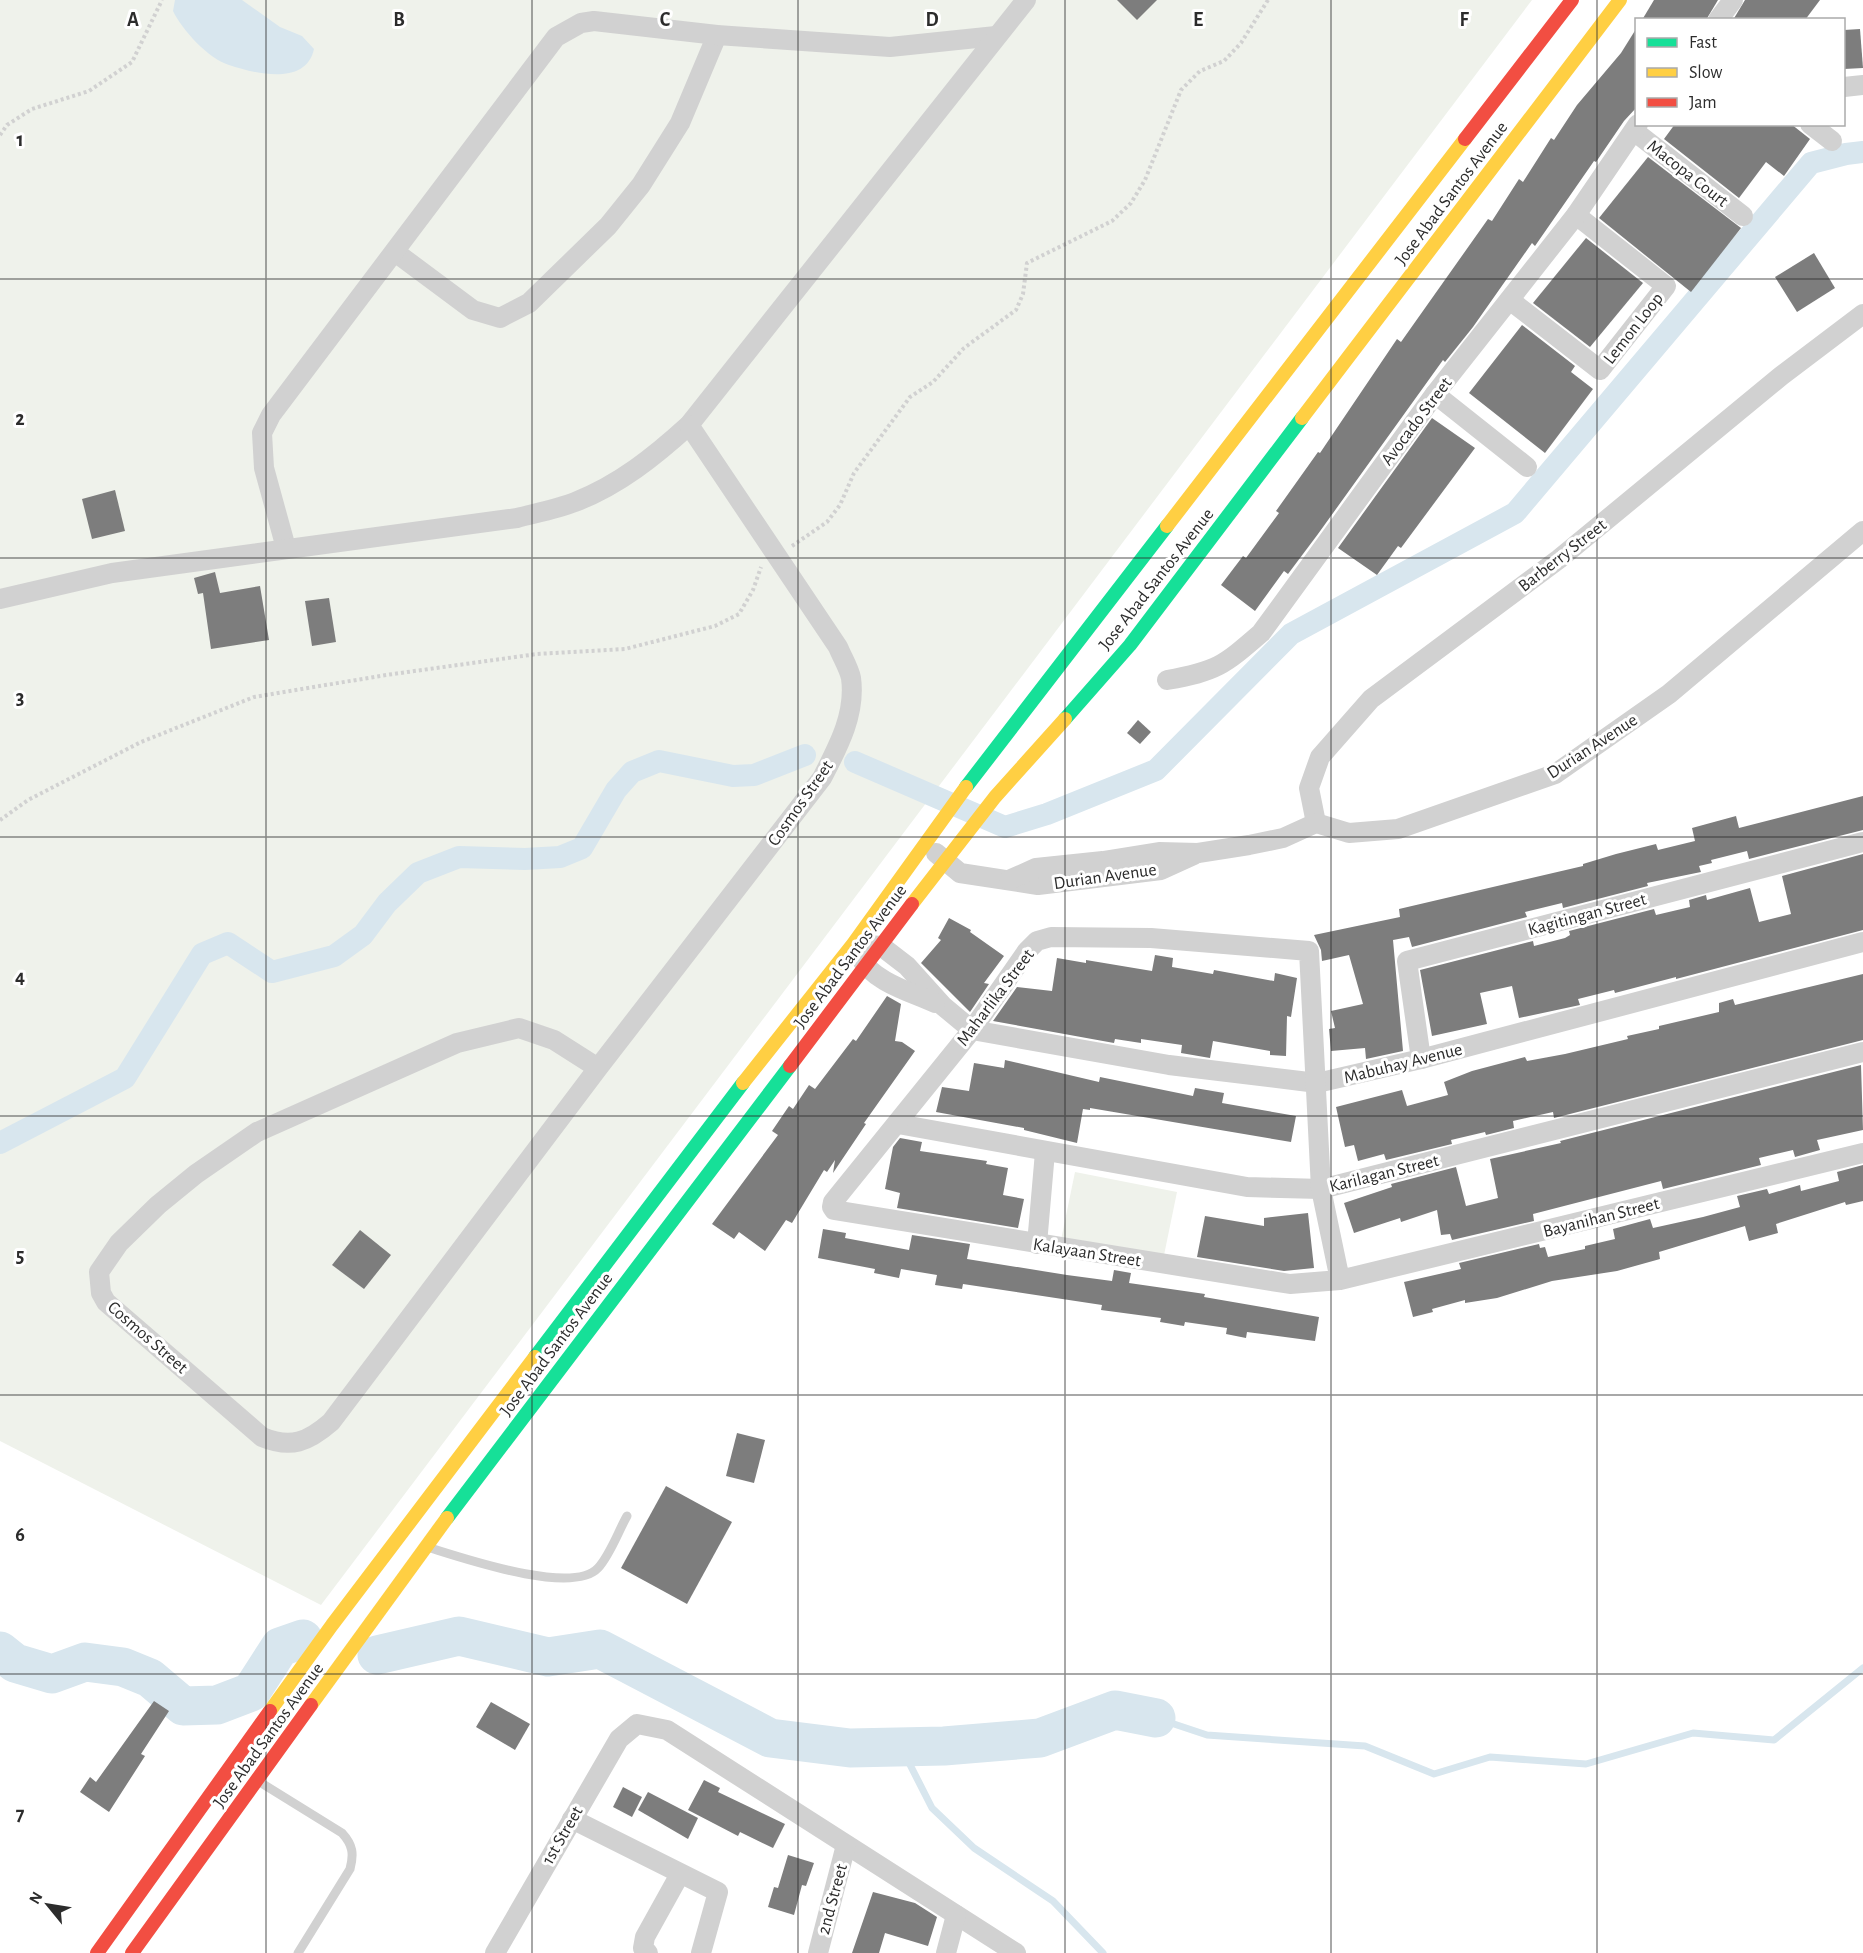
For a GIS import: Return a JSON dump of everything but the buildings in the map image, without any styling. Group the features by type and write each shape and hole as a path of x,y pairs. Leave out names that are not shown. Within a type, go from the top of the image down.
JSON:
{"main road":[{"name":"Jose Abad Santos Avenue","path":"132,1953 340,1665 365,1627 414,1539 772,1046 853,944 940,820 1572,0"},
{"name":"Jose Abad Santos Avenue","path":"97,1953 332,1625 414,1539 865,967 995,797 1130,645 1620,0"}],"street":[{"path":"0,599 112,573 517,518 575,502 628,476 659,452 689,424 1026,0"},
{"path":"1720,18 1733,0"},
{"path":"286,548 264,468 262,433 271,415 556,37 581,23 594,21 717,35 890,47 996,36"},
{"path":"394,252 473,310 486,316 500,318 529,303 608,226 641,185 680,123 717,35"},
{"path":"1845,87 1863,85"},
{"path":"1813,126 1832,141"},
{"name":"Avocado Street","path":"1167,680 1206,673 1226,663 1261,633 1435,394 1511,301 1576,215 1636,128"},
{"name":"Macopa Court","path":"1636,128 1743,216"},
{"name":"Lemon Loop","path":"1511,301 1600,370 1666,286 1576,215"},
{"name":"Barberry Street","path":"1316,823 1309,788 1320,757 1371,699 1559,559 1781,376 1863,314"},
{"path":"1435,394 1527,467"},
{"name":"Cosmos Street","path":"598,1068 554,1040 519,1028 458,1043 257,1132 188,1180 119,1244 99,1272 101,1293 106,1302 262,1437 291,1445 303,1442 331,1422 598,1068 822,778 842,738 851,704 850,677 838,647 779,555 689,424"},
{"name":"Durian Avenue","path":"925,844 960,873 1009,880 1036,868 1159,852 1198,853 1283,838 1316,823 1349,833 1398,829 1555,774 1669,694 1863,531"},
{"name":"Kagitingan Street","path":"1421,1059 1407,961 1863,842"},
{"name":"Maharlika Street","path":"834,1210 833,1202 972,1030 1027,951 1037,941 1051,937 1151,938 1309,951 1317,1083"},
{"name":"Mabuhay Avenue","path":"881,946 907,966 943,1006 972,1030 1169,1065 1317,1083 1421,1059 1863,942"},
{"path":"853,944 881,946"},
{"path":"853,944 865,967"},
{"name":"Mabuhay Avenue","path":"865,967 894,985 943,1006"},
{"name":"Karilagan Street","path":"898,1124 1247,1187 1321,1189 1863,1052"},
{"path":"1317,1083 1321,1189 1340,1280"},
{"path":"1037,1244 1045,1152"},
{"name":"Bayanihan Street","path":"1340,1280 1863,1153"},
{"name":"Kalayaan Street","path":"834,1210 1290,1284 1340,1280"},
{"name":"1st Street","path":"495,1953 619,1739 637,1724 667,1730 846,1845"},
{"path":"572,1819 718,1892 701,1953"},
{"path":"846,1845 1016,1953"},
{"name":"2nd Street","path":"818,1953 846,1845"},
{"path":"648,1953 644,1948 645,1937 680,1874"},
{"path":"946,1953 956,1915"}],"lane":[{"path":"414,1539 506,1570 557,1578 588,1576 598,1568 627,1515"},
{"path":"258,1781 342,1833 351,1843 353,1855 350,1869 298,1953"}],"path":[{"path":"0,135 7,125 32,109 89,91 132,62 162,0"},
{"path":"0,820 28,800 141,742 254,697 513,657 625,649 715,626 739,614 753,590 760,567 826,522 840,505 854,473 910,397 933,382 964,348 1016,310 1023,294 1027,263 1112,221 1131,203 1145,180 1181,90 1200,71 1224,62 1241,43 1268,0"}],"shaded area":[{"path":"0,0 1532,0 321,1605 0,1441"},
{"path":"175,0 242,0 280,27 302,36 314,49 309,61 291,73 266,74 229,65 213,57 189,35 173,11"},
{"path":"1075,1172 1177,1192 1163,1260 1061,1240"}],"waterway":[{"path":"855,762 1005,827 1047,814 1156,770 1291,634 1515,513 1811,163 1863,152"},
{"path":"0,1143 125,1078 202,954 228,943 272,972 334,956 363,935 387,903 418,873 459,857 525,859 560,857 582,848 616,790 632,772 659,761 733,776 754,775 805,755"},
{"path":"377,1655 459,1636 548,1657 600,1649 770,1738 850,1748 944,1746 1040,1738 1115,1710 1156,1718"},
{"path":"0,1651 15,1663 52,1674 85,1662 123,1667 150,1678 183,1706 217,1705 251,1692 280,1647 303,1639"},
{"path":"1156,1718 1207,1735 1365,1746 1434,1774 1490,1757 1586,1764 1693,1733 1774,1740 1863,1668"},
{"path":"901,1747 932,1808 974,1848 1053,1901 1103,1953"}],"traffic: fast":[{"path":"1065,719 1130,645 1302,418"},
{"path":"966,787 1167,526"},
{"path":"447,1518 790,1066"},
{"path":"535,1357 743,1083"}],"traffic: slow":[{"path":"1302,418 1620,0"},
{"path":"1167,526 1465,139"},
{"path":"912,904 995,797 1065,719"},
{"path":"743,1083 853,944 966,787"},
{"path":"270,1711 332,1625 535,1357"},
{"path":"311,1705 447,1518"}],"traffic: jam":[{"path":"1465,139 1572,0"},
{"path":"790,1066 912,904"},
{"path":"132,1953 311,1705"},
{"path":"97,1953 270,1711"}]}
